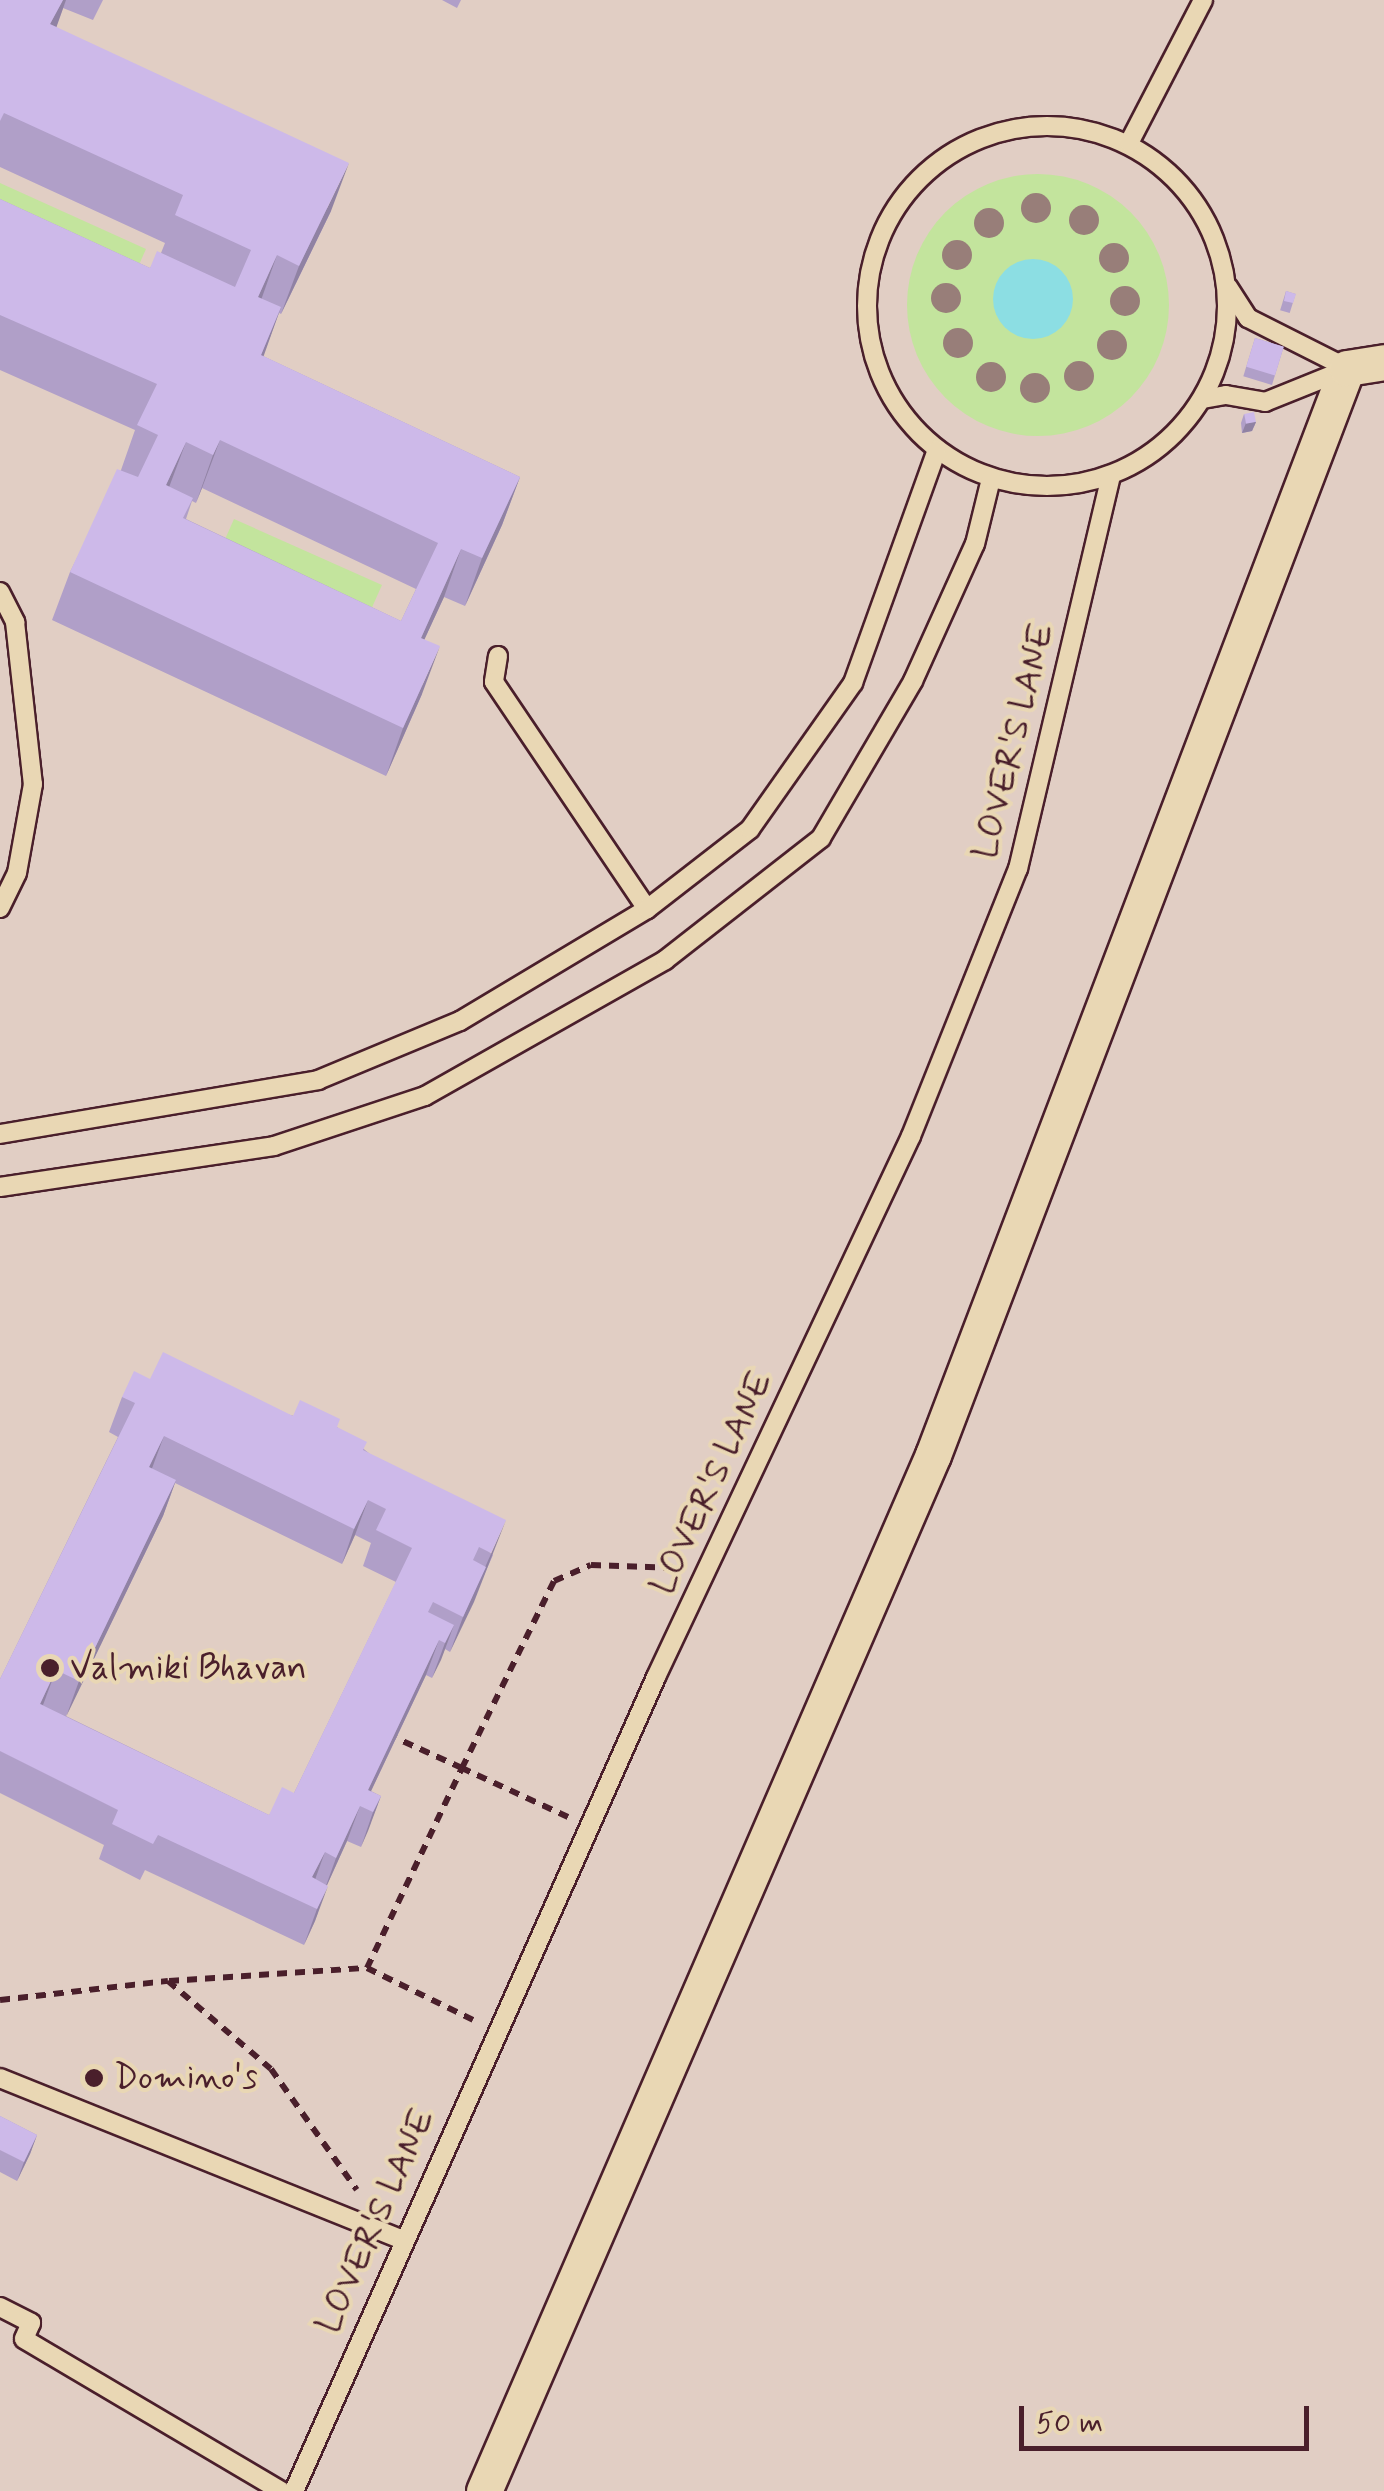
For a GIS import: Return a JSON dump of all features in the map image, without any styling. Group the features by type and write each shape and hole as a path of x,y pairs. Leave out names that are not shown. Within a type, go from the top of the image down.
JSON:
{"street":[{"path":"484,2491 932,1454 1348,368 1384,362"}],"lane":[{"path":"1128,143 1203,0"},
{"path":"1227,282 1225,342 1203,399 1164,446 1111,476 1052,488 991,479 937,450 896,405 872,349 867,290 882,233 913,184 944,159 1014,126 1073,126 1128,143 1176,178 1198,210 1227,282 1248,318 1348,368"},
{"path":"1203,399 1226,394 1265,402 1348,368"},
{"path":"0,1134 318,1080 460,1021 648,909 750,829 853,683 937,450"},
{"name":"LOVER'S LANE","path":"294,2491 496,2032 911,1136 1018,869 1111,476"},
{"path":"0,1188 274,1146 426,1096 665,960 821,838 913,681 975,544 991,479"},
{"path":"0,592 16,622 33,784 17,873 0,908"},
{"path":"498,656 494,682 648,909"},
{"path":"0,2078 402,2240"},
{"path":"0,2306 31,2323 24,2339 281,2491"}],"path":[{"path":"367,1968 546,1594 564,1572 591,1566 708,1568"},
{"path":"396,1738 559,1813"},
{"path":"0,2000 168,1981 367,1968 496,2032"},
{"path":"168,1981 270,2069 325,2137 378,2230"}],"green space":[{"path":"1038,174 1088,184 1111,196 1130,213 1147,232 1159,255 1169,305 1159,355 1147,378 1130,397 1111,414 1088,426 1038,436 988,426 965,414 946,397 929,378 917,355 907,305 917,255 929,232 946,213 965,196 988,184"},
{"path":"0,183 146,249 122,303 0,248"},
{"path":"234,519 382,585 358,639 210,573"}],"water":[{"path":"1033,259 1048,262 1061,271 1070,284 1070,314 1061,327 1048,336 1033,339 1018,336 1005,327 996,314 993,299 996,284 1005,271 1018,262"}],"building":[{"path":"0,0 63,0 50,24 349,163 299,266 277,255 258,297 281,307 261,355 520,477 482,558 461,549 421,638 440,646 403,728 70,572 117,469 138,477 158,435 137,425 157,384 0,315 0,199 150,268 157,251 235,287 251,250 175,215 183,195 4,113 0,121","holes":["220,440 438,543 401,621 183,518 193,498 166,485 186,442 213,455"]},
{"path":"1286,291 1296,294 1293,303 1284,301"},
{"path":"1255,338 1284,347 1275,375 1246,367"},
{"path":"1254,412 1256,422 1246,424 1244,414"},
{"name":"Valmiki Bhavan","path":"163,1352 293,1416 300,1400 340,1419 337,1427 367,1442 363,1450 506,1520 491,1553 479,1547 473,1560 486,1567 463,1617 433,1602 428,1612 454,1625 445,1643 439,1640 368,1790 381,1796 373,1812 360,1806 336,1858 325,1852 312,1877 328,1886 317,1909 158,1835 153,1844 112,1824 118,1810 0,1751 0,1679 135,1403 122,1397 134,1371 150,1379","holes":["164,1436 354,1529 368,1500 386,1509 376,1530 412,1548 294,1793 282,1787 269,1815 40,1704 56,1670 79,1681 176,1480 149,1467"]},
{"path":"0,2116 37,2135 24,2162 0,2150"}],"place":[{"name":"Valmiki Bhavan","path":"50,1668"},
{"name":"Domino's","path":"94,2078"}]}
